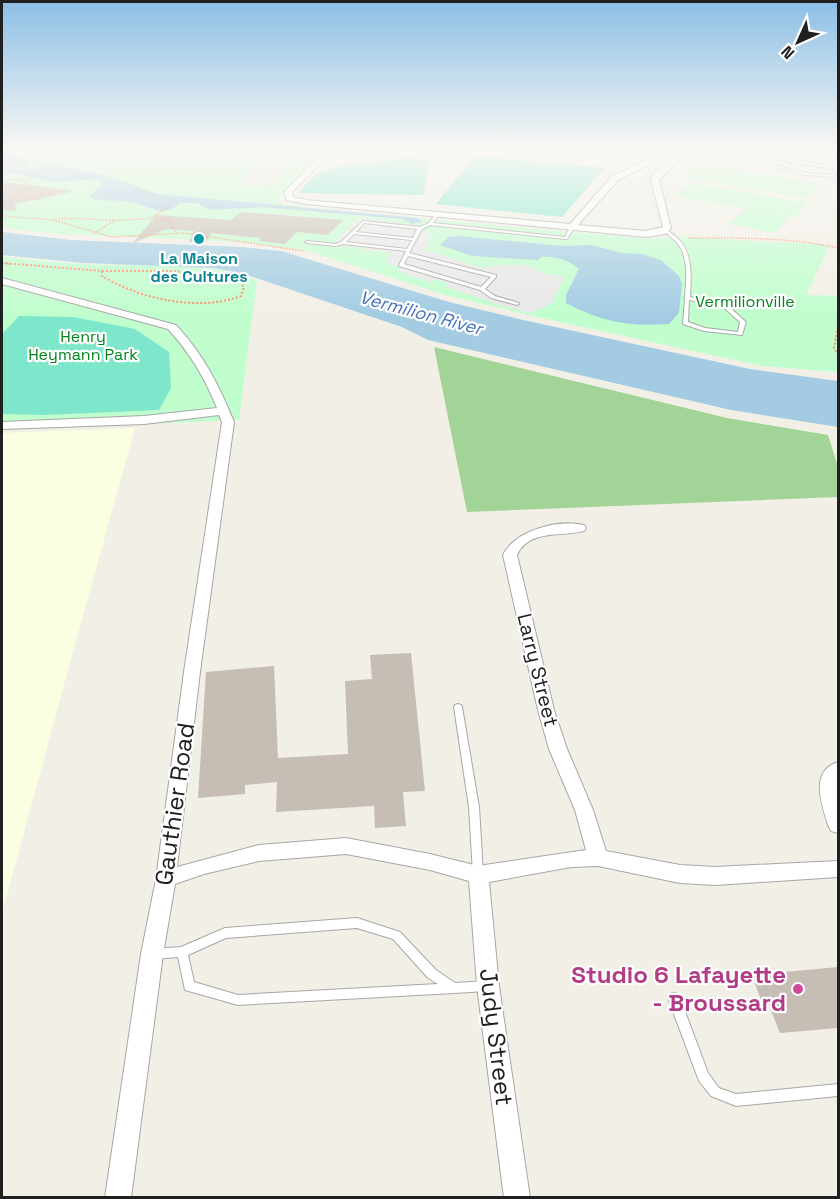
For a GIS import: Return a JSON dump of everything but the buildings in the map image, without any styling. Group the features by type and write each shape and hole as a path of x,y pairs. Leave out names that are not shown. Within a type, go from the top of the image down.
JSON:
{"street":[{"path":"316,203 646,234 667,228 661,203"},
{"path":"572,227 593,203"},
{"name":"Gauthier Road","path":"2,281 172,327 192,349 213,384 228,422 192,672 166,879 152,954 117,1197"},
{"path":"2,426 144,420 224,411"},
{"name":"Larry Street","path":"579,528 537,532 518,544 510,555 546,710 558,749 584,810 598,858"},
{"path":"838,769 831,774 827,785 828,796 838,825"},
{"path":"166,879 204,866 259,853 346,846 430,862 478,875 571,859 598,858 680,874 715,876 838,869"},
{"name":"Judy Street","path":"478,875 488,986 517,1197"}],"lane":[{"path":"430,224 437,214"},
{"path":"343,243 363,222 420,228 430,224 566,238 572,227"},
{"path":"420,228 401,266 482,289 494,297 517,304"},
{"path":"665,230 683,248 688,268 686,298 685,323 704,329 740,334 743,322 725,306 686,298"},
{"path":"352,233 414,239"},
{"path":"307,242 336,245 343,243 407,252 494,276 482,289"},
{"path":"458,706 474,807 478,875"},
{"path":"152,954 182,952 225,933 357,923 396,935 432,974 454,988"},
{"path":"182,952 189,986 238,1000 488,986"},
{"path":"674,999 703,1077 715,1092 736,1100 838,1090"}],"path":[{"path":"153,217 170,205"},
{"path":"2,216 53,220 78,217 115,220 153,217 172,221 170,223 177,234"},
{"path":"53,220 94,233 119,237 177,234 283,246 297,252 310,249 317,243"},
{"path":"94,233 115,220"},
{"path":"673,238 738,238 821,244 838,248"},
{"path":"2,263 102,271 173,272 225,276 239,279 244,287 241,296 227,302 176,300 142,294 121,287 102,276 102,271"},
{"path":"838,327 834,348 838,355"}],"shaded area":[{"path":"651,203 673,203 663,203 666,217 657,217"},
{"path":"360,218 420,226 431,236 425,250 483,268 496,265 526,265 546,274 564,276 564,279 552,303 531,313 499,305 445,287 450,284 436,279 430,282 397,271 402,268 386,263 392,253 364,250 361,247 329,247"},
{"path":"135,428 71,659 2,913 2,433"}],"green space":[{"name":"Vermilionville","path":"2,203 283,203 347,214 418,218 647,239 684,237 830,245 806,295 838,296 838,372 762,366 551,320 449,296 305,250 242,242 61,234 2,228"},
{"path":"437,203 574,203 562,217"},
{"path":"715,203 807,203 795,217"},
{"path":"745,209 789,217 775,233 730,224"},
{"name":"Henry Heymann Park","path":"2,257 106,265 193,267 215,269 257,280 239,420 2,430"},
{"path":"19,316 73,317 135,329 169,352 171,388 159,410 44,415 2,414 2,334"},
{"path":"434,347 727,418 828,435 838,467 838,497 467,512"}],"water":[{"path":"134,203 255,203 418,218 423,222 412,224 403,219 261,207 210,210 197,203 179,203 168,210 155,210"},
{"name":"Vermilion River","path":"2,232 71,240 241,247 281,251 449,302 523,320 750,369 838,381 838,427 731,410 428,340 402,327 241,273 213,268 84,263 2,255"},
{"path":"448,237 564,246 591,245 661,260 679,276 682,284 679,313 669,324 655,325 628,324 592,315 566,303 566,295 579,269 570,263 551,257 541,257 538,260 472,256 440,245"}],"place":[{"name":"La Maison des Cultures","path":"199,239"},
{"name":"Studio 6 Lafayette - Broussard","path":"798,989"}]}
